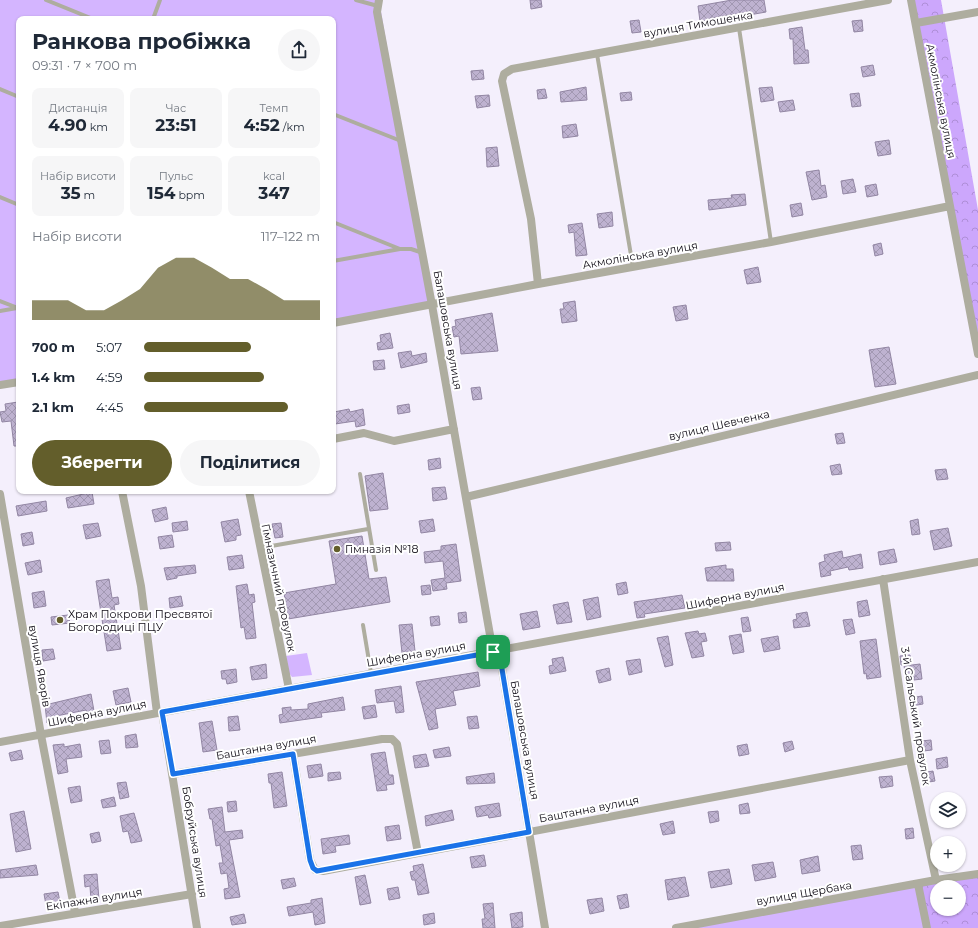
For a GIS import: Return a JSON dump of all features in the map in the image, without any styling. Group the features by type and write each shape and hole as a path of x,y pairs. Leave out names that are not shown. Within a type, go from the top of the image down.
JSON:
{"street":[{"name":"вулиця Тимошенка","path":"538,284 531,219 502,81 504,74 512,69 888,0"},
{"name":"Акмолінська вулиця","path":"911,0 978,354"},
{"name":"Балашовська вулиця","path":"378,6 466,497 529,832 545,928"},
{"path":"916,23 978,12"},
{"name":"Акмолінська вулиця","path":"336,322 771,242 950,206"},
{"name":"вулиця Шевченка","path":"466,497 978,375"},
{"path":"0,385 16,382"},
{"path":"336,438 364,433 394,441 454,429"},
{"name":"Бобруйська вулиця","path":"123,494 141,586 159,712 173,774 197,928"},
{"name":"Гімназичний провулок","path":"250,494 289,689"},
{"name":"вулиця Яворів","path":"0,499 41,735 75,912"},
{"name":"Шиферна вулиця","path":"0,742 371,673 496,652 978,562"},
{"name":"3-й Сальський провулок","path":"883,579 910,760 936,880"},
{"name":"Баштанна вулиця","path":"173,774 382,739 392,739 395,742 418,853 910,760"},
{"path":"293,754 310,860 315,870 323,870 418,853"},
{"name":"вулиця Щербака","path":"936,880 978,874"},
{"name":"вулиця Щербака","path":"676,928 930,881"},
{"path":"918,884 927,928"},
{"name":"Екіпажна вулиця","path":"0,926 75,912 192,894"}],"lane":[{"path":"46,0 86,16"},
{"path":"154,16 160,0"},
{"path":"356,0 378,6"},
{"path":"739,27 771,242"},
{"path":"597,53 633,267"},
{"path":"0,89 16,96"},
{"path":"336,115 401,140"},
{"path":"0,197 16,204"},
{"path":"336,223 400,249"},
{"path":"336,260 400,249 411,249 423,253"},
{"path":"0,301 16,307"},
{"path":"0,310 16,308"},
{"path":"360,474 376,570"},
{"path":"260,548 368,529"},
{"path":"363,625 371,673"}],"green space":[{"path":"911,0 941,0 978,210 978,354"},
{"path":"978,874 978,928 927,928 918,884 930,882 930,916 966,916 966,880 942,880"}],"shaded area":[{"path":"0,0 379,0 432,305 336,322 336,16 16,16 16,382 0,385"},
{"path":"307,653 312,675 292,677 289,673 286,656"},
{"path":"918,884 927,928 676,928"}],"building":[{"path":"530,0 541,0 542,7 531,9"},
{"path":"732,0 764,0 766,12 749,15 749,12 700,21 698,6"},
{"path":"639,20 641,32 632,33 630,21"},
{"path":"862,20 863,31 854,32 852,21"},
{"path":"802,27 805,50 808,50 809,63 794,64 793,39 790,39 789,29"},
{"path":"873,65 875,75 863,77 861,67"},
{"path":"483,70 484,79 472,80 471,71"},
{"path":"586,87 587,100 561,102 560,92"},
{"path":"772,87 774,100 761,102 759,88"},
{"path":"545,89 547,98 538,99 537,90"},
{"path":"631,92 632,100 621,101 620,93"},
{"path":"859,93 861,106 852,107 850,94"},
{"path":"489,95 490,106 477,108 475,96"},
{"path":"793,100 795,110 780,112 778,102"},
{"path":"576,124 578,136 563,138 562,126"},
{"path":"889,140 891,154 878,156 875,142"},
{"path":"497,147 499,166 487,167 486,148"},
{"path":"819,170 821,186 825,185 827,197 812,200 806,172"},
{"path":"853,179 856,192 843,194 841,181"},
{"path":"876,184 878,195 867,197 865,186"},
{"path":"745,194 746,205 709,210 708,200 732,198 731,195"},
{"path":"801,203 803,215 792,217 790,205"},
{"path":"612,212 613,226 599,228 597,214"},
{"path":"582,223 587,255 576,256 574,232 569,233 568,225"},
{"path":"881,243 883,254 875,256 873,245"},
{"path":"758,267 761,282 747,284 744,270"},
{"path":"575,301 577,321 562,323 560,309 564,309 563,303"},
{"path":"686,305 688,319 676,321 673,307"},
{"path":"492,313 498,351 461,354 459,336 454,337 452,327 456,326 455,320"},
{"path":"390,333 393,348 378,350 377,343 381,342 380,335"},
{"path":"889,347 896,384 875,387 869,350"},
{"path":"411,351 412,356 426,353 427,362 401,368 398,353"},
{"path":"384,360 385,369 374,370 373,361"},
{"path":"480,387 482,399 473,400 471,388"},
{"path":"16,402 16,446 14,446 11,421 2,422 0,412 6,411 5,404"},
{"path":"409,404 410,412 398,414 397,406"},
{"path":"349,409 350,412 363,409 365,425 356,427 355,421 336,424 336,412"},
{"path":"843,433 845,443 837,444 835,434"},
{"path":"440,458 441,468 429,470 428,460"},
{"path":"840,464 842,474 832,475 830,466"},
{"path":"946,469 948,479 937,480 935,470"},
{"path":"383,473 388,509 370,511 365,476"},
{"path":"445,487 447,499 433,501 432,488"},
{"path":"83,494 92,494 94,504 68,508 66,498"},
{"path":"46,501 47,511 18,516 16,506"},
{"path":"166,507 168,519 155,522 152,510"},
{"path":"238,519 241,535 236,536 236,540 225,542 221,522"},
{"path":"433,519 435,531 421,533 419,521"},
{"path":"918,519 920,534 912,535 910,521"},
{"path":"187,521 188,530 173,532 172,523"},
{"path":"98,523 101,536 86,539 83,525"},
{"path":"281,523 283,537 275,538 272,524"},
{"path":"948,528 952,546 934,550 930,531"},
{"path":"32,532 34,544 23,546 21,534"},
{"path":"172,535 174,547 160,549 158,537"},
{"path":"362,536 369,579 386,577 390,602 288,619 284,593 336,584 329,541"},
{"path":"730,542 731,550 716,551 715,543"},
{"path":"456,544 461,581 446,583 447,589 433,591 431,580 445,578 443,561 425,563 424,552 441,550 441,546"},
{"path":"894,549 897,562 880,565 878,552"},
{"path":"842,551 843,558 861,554 863,568 849,570 848,567 830,571 831,575 821,577 819,563 825,561 824,555"},
{"path":"242,555 244,568 229,570 227,557"},
{"path":"40,560 42,572 28,575 25,563"},
{"path":"195,565 196,573 177,576 177,578 167,580 164,568"},
{"path":"726,565 726,569 733,569 734,581 707,581 705,568"},
{"path":"109,579 112,598 118,597 119,604 114,605 121,649 107,651 96,581"},
{"path":"626,582 628,593 618,595 616,584"},
{"path":"247,584 249,595 254,594 255,602 252,603 256,638 246,639 244,627 241,628 236,586"},
{"path":"430,585 431,594 422,595 421,586"},
{"path":"44,591 46,606 34,608 32,593"},
{"path":"682,595 685,608 644,614 645,617 637,618 634,602"},
{"path":"181,596 183,606 170,608 169,598"},
{"path":"598,597 601,617 587,620 583,600"},
{"path":"867,600 870,615 859,617 857,602"},
{"path":"568,602 572,622 557,624 553,605"},
{"path":"537,611 540,627 523,630 520,614"},
{"path":"466,612 467,622 459,623 458,613"},
{"path":"807,612 810,626 794,628 793,620 797,619 796,614"},
{"name":"Храм Покрови Пресвятої Богородиці ПЦУ","path":"68,615 70,623 52,625 51,617"},
{"path":"439,616 440,625 431,626 430,617"},
{"path":"748,617 751,631 743,632 741,618"},
{"path":"852,619 855,633 846,635 843,620"},
{"path":"412,624 415,651 402,653 399,625"},
{"path":"698,631 699,634 705,633 707,641 701,642 704,656 692,658 685,633"},
{"path":"741,634 744,652 733,654 729,636"},
{"path":"668,636 673,665 665,667 657,638"},
{"path":"778,636 780,649 764,652 761,639"},
{"path":"876,639 881,677 867,679 866,673 864,674 860,641"},
{"path":"53,649 55,659 43,661 42,650"},
{"path":"910,655 911,664 901,665 900,656"},
{"path":"563,657 566,671 550,674 549,666 553,665 552,659"},
{"path":"640,659 642,672 629,675 626,661"},
{"path":"266,664 267,678 252,680 250,667"},
{"path":"920,664 922,679 914,680 914,676 906,677 904,666"},
{"path":"609,668 611,680 599,683 596,671"},
{"path":"236,669 237,682 227,684 226,679 222,679 221,671"},
{"path":"478,672 480,686 453,691 456,705 435,709 438,728 429,730 416,682"},
{"path":"401,686 404,712 396,713 394,701 377,703 375,690"},
{"path":"128,688 131,702 116,705 113,691"},
{"path":"91,694 94,711 87,713 86,710 56,716 57,722 47,723 45,705"},
{"path":"922,696 923,704 911,706 910,698"},
{"path":"343,697 345,710 321,713 322,717 280,723 279,715 283,714 282,708 291,707 291,710 308,709 308,704"},
{"path":"375,705 377,717 364,719 362,707"},
{"path":"238,716 240,730 229,731 228,717"},
{"path":"477,716 479,728 469,729 467,717"},
{"path":"212,721 217,750 203,752 199,723"},
{"path":"136,734 138,747 126,748 125,736"},
{"path":"109,740 111,753 101,754 99,741"},
{"path":"931,740 932,750 923,751 921,741"},
{"path":"792,741 794,749 785,752 783,743"},
{"path":"64,744 64,747 80,744 82,757 66,759 68,772 58,774 53,745"},
{"path":"747,744 749,754 739,756 737,746"},
{"path":"449,747 451,756 435,758 433,750"},
{"path":"21,750 23,759 11,761 9,753"},
{"path":"385,752 389,775 393,775 394,784 386,785 387,790 377,791 371,754"},
{"path":"426,754 429,766 415,768 413,756"},
{"path":"947,757 948,767 937,769 936,759"},
{"path":"321,764 323,776 309,778 307,766"},
{"path":"933,771 935,781 923,783 921,773"},
{"path":"282,772 287,806 274,808 271,783 269,783 268,774"},
{"path":"340,772 341,779 328,781 328,773"},
{"path":"494,773 495,783 467,784 466,777"},
{"path":"892,776 893,786 881,788 879,777"},
{"path":"126,782 129,797 120,799 117,783"},
{"path":"80,786 82,801 71,803 68,788"},
{"path":"114,797 116,806 103,808 101,800"},
{"path":"236,801 237,811 228,812 227,802"},
{"path":"499,803 501,816 489,818 488,815 477,817 475,807"},
{"path":"748,803 750,813 740,814 739,805"},
{"path":"222,807 225,832 242,830 243,838 229,840 240,897 225,899 224,889 229,888 227,873 221,874 219,863 223,863 220,845 216,846 212,819 210,819 208,809"},
{"path":"452,810 454,820 426,826 425,816"},
{"path":"24,811 31,849 16,852 10,814"},
{"path":"718,811 719,821 710,823 708,812"},
{"path":"134,813 142,841 131,843 128,831 123,832 120,816"},
{"path":"673,821 675,833 663,835 660,824"},
{"path":"399,825 401,839 387,841 385,827"},
{"path":"913,828 914,838 906,839 905,829"},
{"path":"99,832 101,841 92,843 90,834"},
{"path":"349,835 350,844 335,846 336,852 323,854 321,839"},
{"path":"861,845 863,859 853,860 851,846"},
{"path":"484,855 486,866 472,868 470,857"},
{"path":"818,856 820,871 802,874 800,860"},
{"path":"773,862 776,877 755,881 752,865"},
{"path":"423,864 429,893 418,895 415,880 412,880 410,872 414,871 413,866"},
{"path":"36,865 38,875 0,878 0,870"},
{"path":"729,869 732,884 711,888 708,872"},
{"path":"97,874 99,900 91,901 90,886 85,887 84,875"},
{"path":"365,875 371,903 360,905 355,877"},
{"path":"685,877 689,896 668,900 665,880"},
{"path":"294,878 296,886 283,889 281,880"},
{"path":"398,887 400,898 389,900 387,889"},
{"path":"58,892 60,902 46,905 44,894"},
{"path":"627,894 629,907 620,909 617,896"},
{"path":"322,898 325,923 315,925 313,912 289,916 287,907 311,903 311,900"},
{"path":"602,898 604,911 590,914 587,900"},
{"path":"493,903 495,928 483,928 482,919 485,919 483,904"},
{"path":"522,912 523,927 512,928 510,914"},
{"path":"434,913 435,923 424,925 423,915"},
{"path":"244,914 246,923 232,925 230,917"}],"place":[{"name":"Гімназія №18","path":"337,549"},
{"name":"Храм Покрови Пресвятої Богородиці ПЦУ","path":"60,620"}],"route":[{"path":"499,651 529,832 317,871 313,868 310,860 293,754 173,774 162,712 493,652 499,651"}]}
